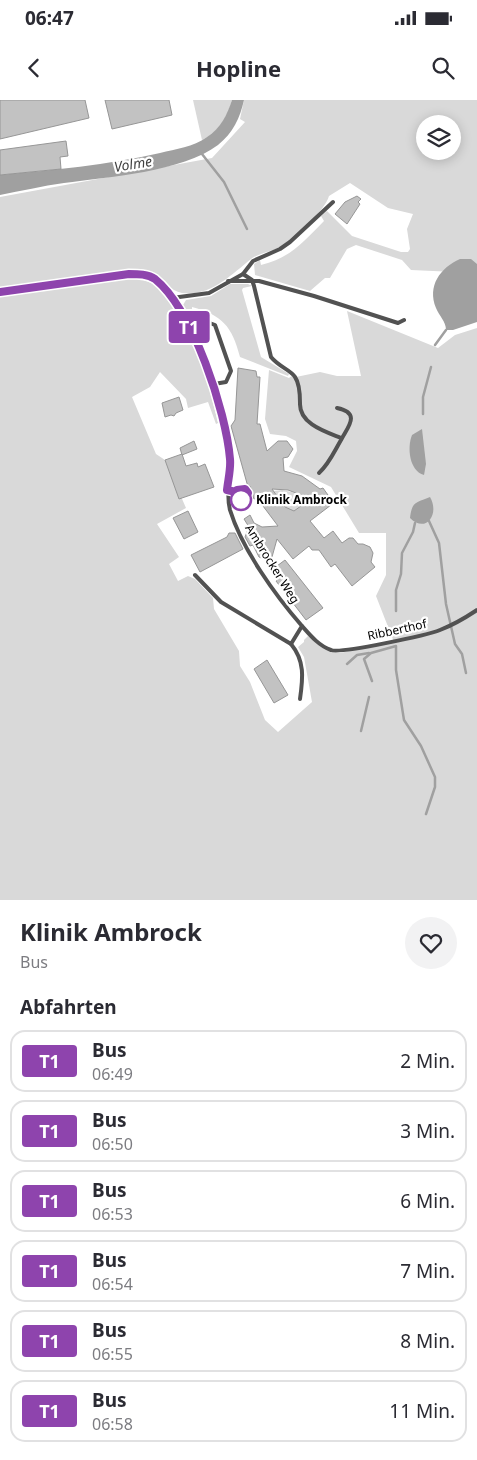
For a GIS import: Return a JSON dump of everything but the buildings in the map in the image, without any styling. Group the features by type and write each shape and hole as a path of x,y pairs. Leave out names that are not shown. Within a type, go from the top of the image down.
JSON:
{"lane":[{"path":"172,298 202,295 243,274 253,260 280,249 290,242 333,202"},
{"name":"Ambrocker Weg","path":"0,292 129,274 140,274 154,279 172,298 187,323 214,384 230,460 227,490 231,511 240,532 280,600 302,626 320,644 332,651 346,651"},
{"path":"243,274 252,280 272,357 277,365 296,378 299,387 302,415 317,428 341,438"},
{"path":"228,281 252,280 314,296 398,322 404,320"},
{"path":"187,323 199,319 215,325 231,371 226,382 214,384"},
{"path":"319,473 326,467 341,438 349,429 351,416 346,410 338,408"},
{"path":"227,490 236,492"},
{"path":"195,575 221,602 291,644 298,652 303,677 300,698"},
{"name":"Ribberthof","path":"346,651 430,634 456,624 477,610"},
{"path":"291,644 302,626"}],"shaded area":[{"path":"193,100 232,100 228,113 222,123 202,140"},
{"path":"244,100 477,100 477,273 411,270 402,260 356,245 347,249 330,278 325,278 310,291 255,275 254,264 260,260 261,265 272,262 296,248 324,221 321,216 327,211 352,236 401,252 408,252 410,249 407,229 413,214 388,208 350,183 329,196 321,210 307,226 290,240 276,249 254,257 220,284 202,292 178,292 152,273 140,269 0,289 0,197 212,158 245,122 240,119"},
{"path":"131,277 145,280 156,286 168,297 178,312 196,349 218,423 216,424 208,402 188,408 186,399 160,372 150,387 132,397 156,454 165,460 186,508 157,524 179,557 169,564 178,581 188,576 195,579 213,598 214,609 239,651 240,666 250,682 265,720 278,732 312,702 304,657 298,647 308,636 331,652 340,653 394,642 376,596 386,575 386,533 359,533 331,487 289,467 297,451 296,441 286,436 270,434 265,419 269,370 289,378 294,374 296,377 320,372 337,376 361,376 347,311 438,348 455,335 477,328 477,900 0,900 0,295"},
{"path":"230,284 248,284 252,286 242,290 261,357 289,374 288,376 240,357 233,337 224,323 218,318 192,307 192,315 187,315 183,305 186,300 211,296"},
{"path":"282,490 296,493 307,502 294,512 285,507 274,491"}],"water":[{"name":"Volme","path":"232,100 244,100 238,119 232,130 218,145 203,154 144,172 56,184 0,195 0,175 120,161 178,149 196,143 212,133 220,125 226,116"},
{"path":"460,259 471,259 477,264 477,322 453,330 446,330 434,300 434,285 447,267"},
{"path":"422,429 426,464 424,475 415,469 410,458 410,440 412,435"},
{"path":"430,497 433,503 433,510 430,520 421,524 410,518 414,505"}],"waterway":[{"path":"202,154 224,182 247,229"},
{"path":"435,345 446,330"},
{"path":"423,414 423,397 431,367"},
{"path":"429,521 439,543 446,604 455,644 462,654 466,673"},
{"path":"396,611 396,590 401,574 402,553 413,532 415,523"},
{"path":"372,681 364,659 371,653 396,646 396,670 404,720 421,746 435,777 435,787 426,814"},
{"path":"347,664 357,655 369,653"},
{"path":"361,731 369,697"}],"bus line":[{"name":"T1","path":"0,292 129,274 146,275 154,279 172,298 187,323 214,384 230,460 227,490 236,492 236,497 241,500 248,496 245,489 240,488 237,490"}],"place":[{"name":"Klinik Ambrock","path":"241,500"}]}
